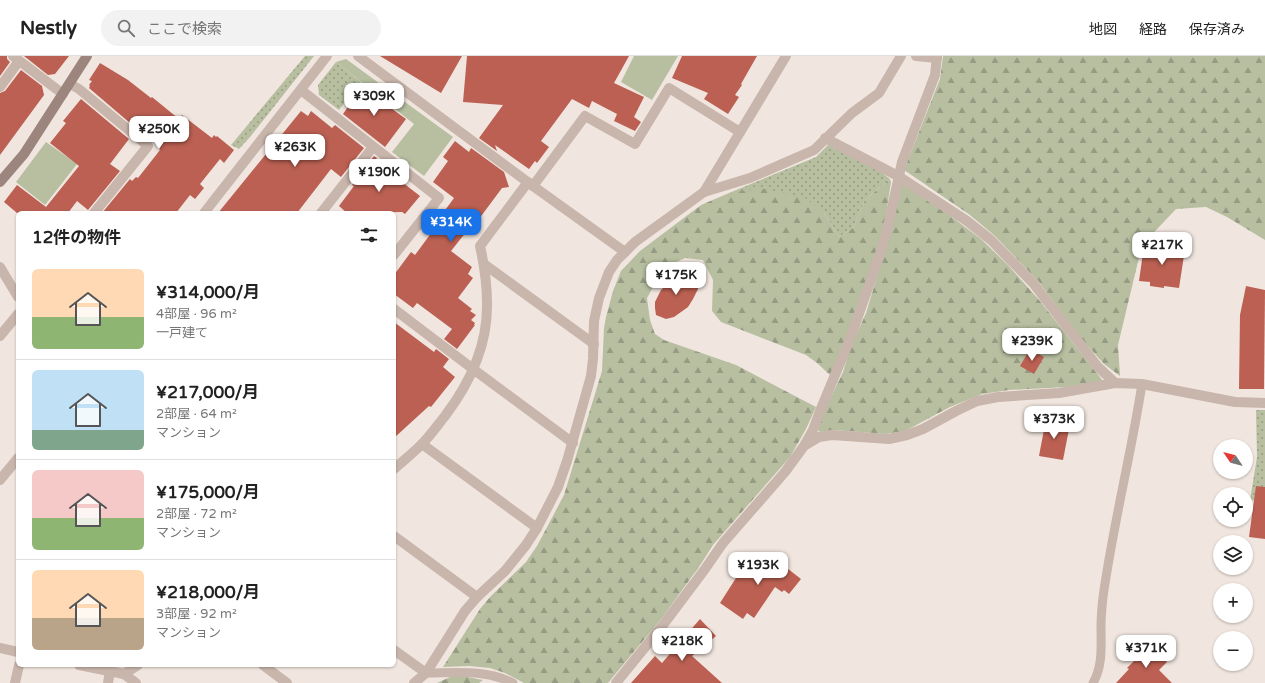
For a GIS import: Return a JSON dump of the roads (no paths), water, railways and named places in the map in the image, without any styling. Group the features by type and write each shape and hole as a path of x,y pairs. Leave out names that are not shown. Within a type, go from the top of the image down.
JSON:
{"street":[{"path":"0,182 24,154 87,56"},
{"path":"206,211 327,56"},
{"path":"358,56 530,184 625,252"},
{"path":"704,192 786,56"},
{"path":"414,683 426,673 465,611 477,597 505,571 526,546 538,528 558,487 592,376 594,321 599,298 609,272 617,260 635,242 658,224 704,192 750,178 814,150 852,113 879,93 901,56"},
{"path":"616,683 686,594 723,543 785,472 804,446 813,430 850,340 880,254 888,226 902,162 935,75 937,57 916,56"},
{"path":"0,86 16,58 63,94"},
{"path":"70,84 79,89 148,146 96,211"},
{"path":"396,462 422,444 430,435 463,390 482,348 488,303 484,264 480,246 584,116 635,144 669,88 740,132"},
{"path":"301,90 439,198 396,252"},
{"path":"825,138 898,176 967,221 992,240 1033,283 1098,367 1115,384"},
{"path":"323,211 373,147"},
{"path":"484,264 594,344"},
{"path":"0,267 16,294"},
{"path":"396,311 573,442"},
{"path":"0,336 16,316"},
{"path":"804,446 819,437 832,435 889,439 907,435 923,429 956,411 977,402 998,397 1059,393 1115,384 1142,384 1235,402 1265,403"},
{"path":"422,444 538,528"},
{"path":"0,480 16,460"},
{"path":"396,537 477,597"},
{"path":"0,648 16,652"},
{"path":"396,651 426,673"},
{"path":"16,683 19,667"},
{"path":"89,667 124,674 136,683"},
{"path":"124,674 135,667"},
{"path":"266,667 287,683"},
{"path":"108,683 110,672"}],"lane":[{"path":"1093,683 1101,663 1103,597 1137,421 1142,384"},
{"path":"426,673 490,674 513,683"}]}
